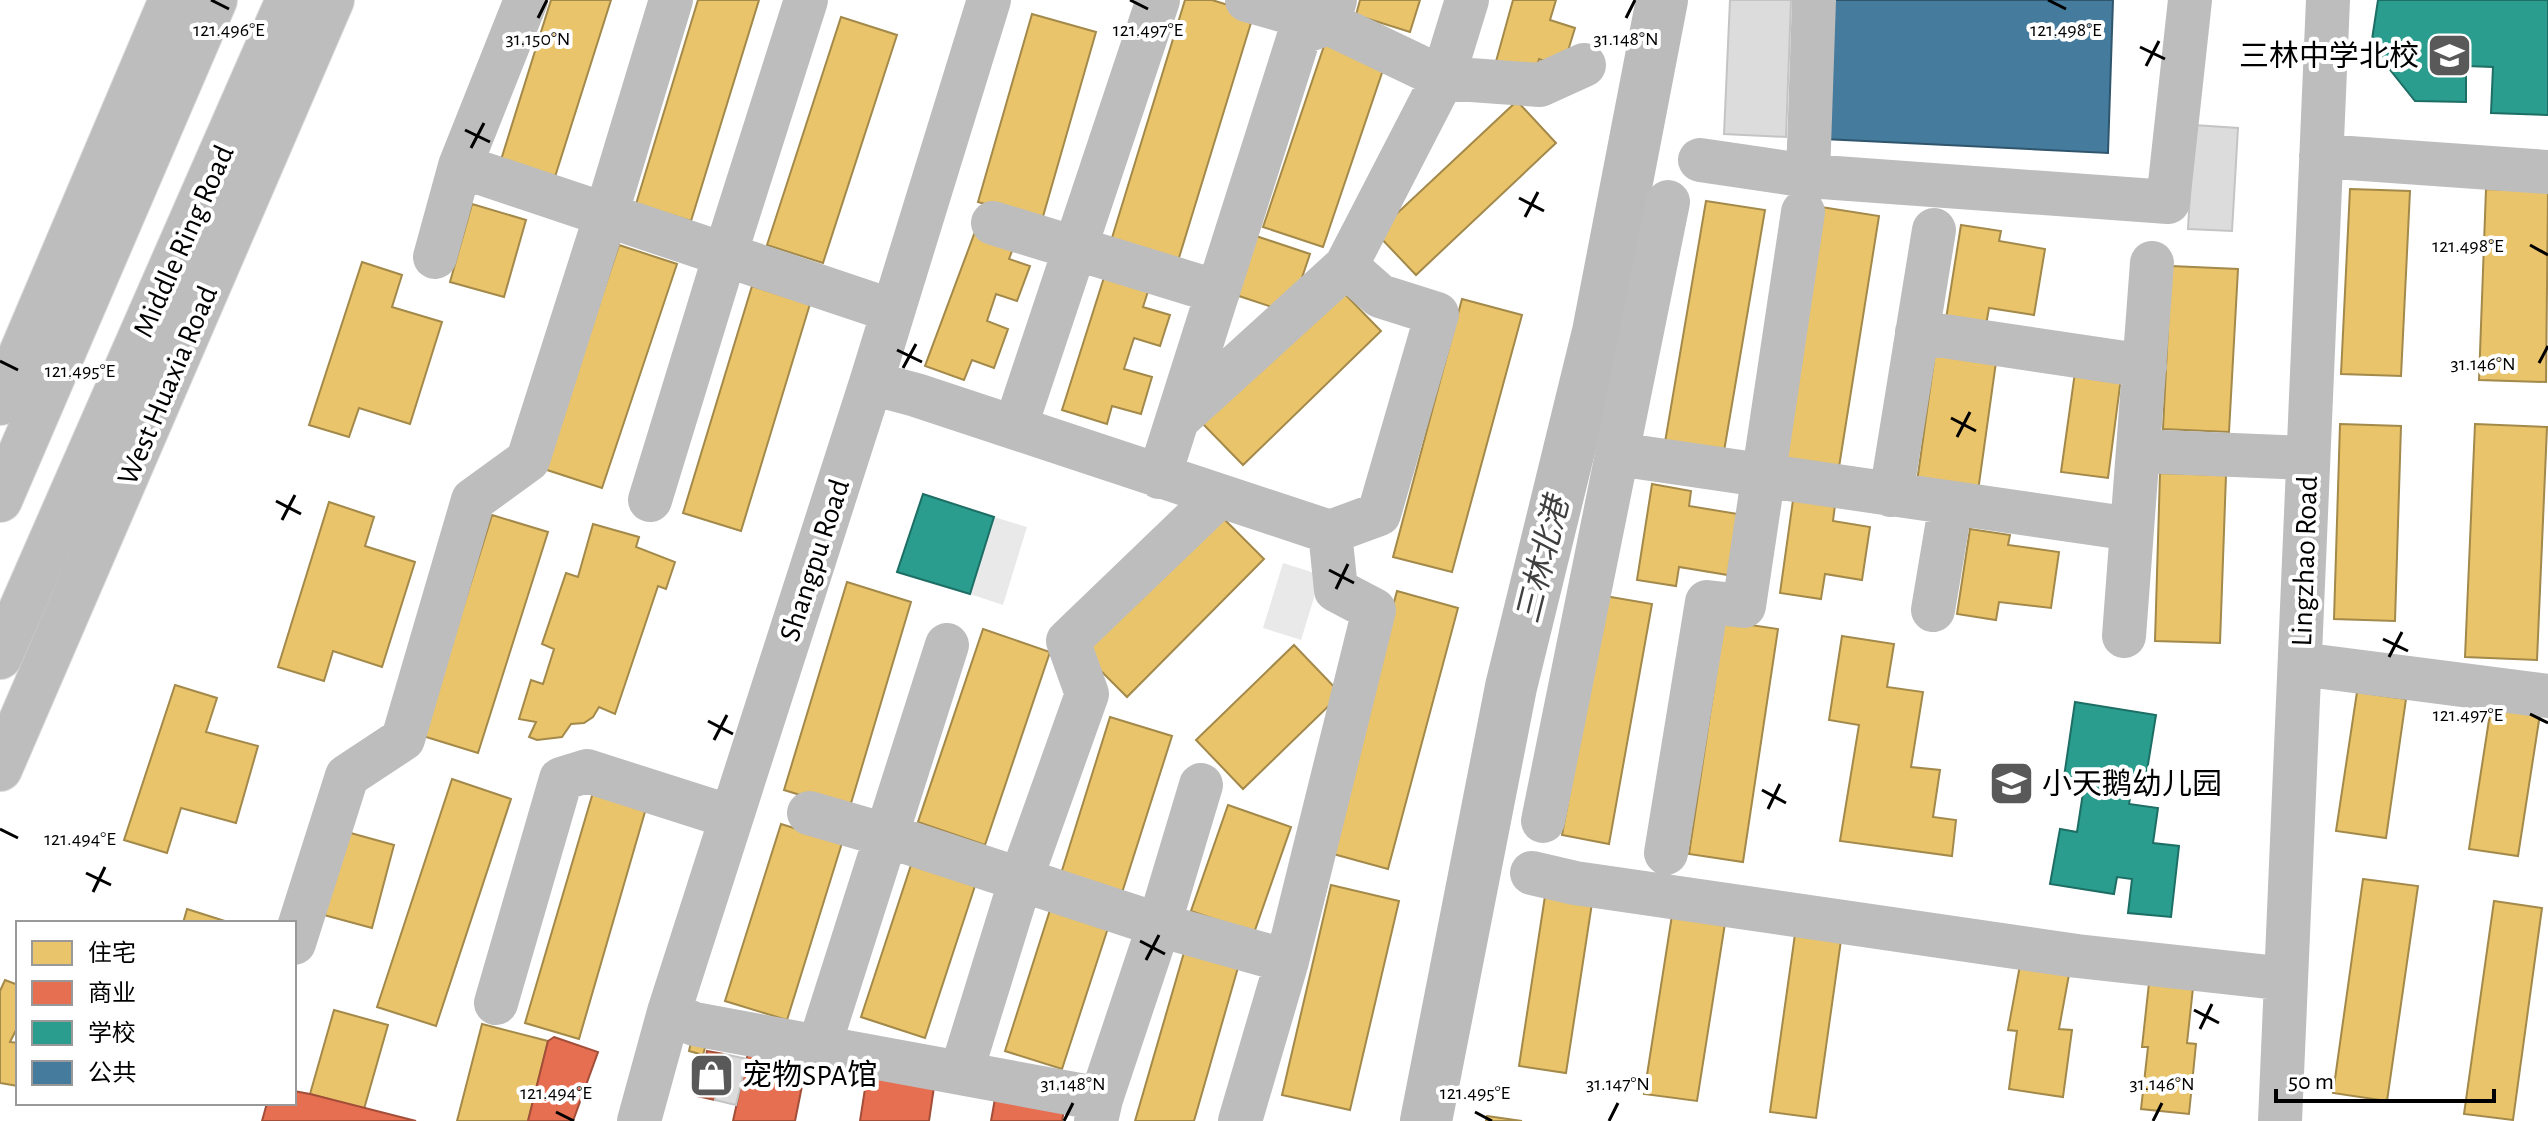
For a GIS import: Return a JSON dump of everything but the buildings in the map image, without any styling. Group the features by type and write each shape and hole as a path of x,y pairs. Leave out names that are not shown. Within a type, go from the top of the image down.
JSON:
{"main road":[{"path":"189,61 206,0"},
{"path":"0,500 215,0"},
{"name":"Middle Ring Road","path":"0,657 288,0"},
{"path":"114,400 310,0"},
{"name":"West Huaxia Road","path":"0,769 332,0"},
{"path":"435,257 460,166 526,0"},
{"path":"296,937 347,776 403,739 473,500 528,460 671,0"},
{"path":"650,500 806,0"},
{"name":"Shangpu Road","path":"639,1121 669,1012 871,383 989,0"},
{"path":"1015,428 1158,0"},
{"path":"1247,0 1332,12 1443,78 1540,85 1584,65"},
{"path":"1177,421 1346,266 1443,78 1467,0"},
{"path":"1666,853 1707,602 1744,606 1806,194 1814,0"},
{"path":"1700,160 1806,194 2168,202 2190,0"},
{"name":"Lingzhao Road","path":"2280,1121 2328,0"},
{"path":"0,403 168,8"},
{"path":"1159,477 1300,33 1332,12"},
{"path":"2321,156 2548,172"},
{"path":"460,166 893,311"},
{"path":"1543,821 1668,202"},
{"path":"993,223 1218,292"},
{"path":"1891,495 1934,230"},
{"path":"2124,636 2152,263"},
{"path":"871,383 916,395 1330,532 1379,514 1437,314 1380,296 1346,266"},
{"path":"1917,332 2145,366"},
{"path":"2138,451 2308,458"},
{"path":"1617,454 2132,529"},
{"path":"961,1073 1021,879 1087,694 1068,641 1219,496"},
{"path":"1933,610 1951,503"},
{"path":"1240,1121 1287,961 1374,610 1336,590 1330,532"},
{"path":"819,1047 947,645"},
{"path":"2300,664 2548,696"},
{"path":"496,1003 561,779 587,771 731,817"},
{"path":"669,1012 694,1024 961,1073 1098,1110 1201,785"},
{"path":"809,813 1159,925 1287,961"},
{"path":"1532,873 1575,883 2077,956 2286,979"}],"shaded area":[{"path":"994,517 1027,527 1003,605 970,594"},
{"path":"1283,563 1321,575 1301,640 1263,628"}],"waterway":[{"name":"三林北港","path":"1426,1121 1511,687 1598,332 1662,0"}],"place":[{"name":"三林中学北校","path":"2450,56"},
{"name":"小天鹅幼儿园","path":"2011,784"},
{"name":"宠物SPA馆","path":"711,1075"}]}
